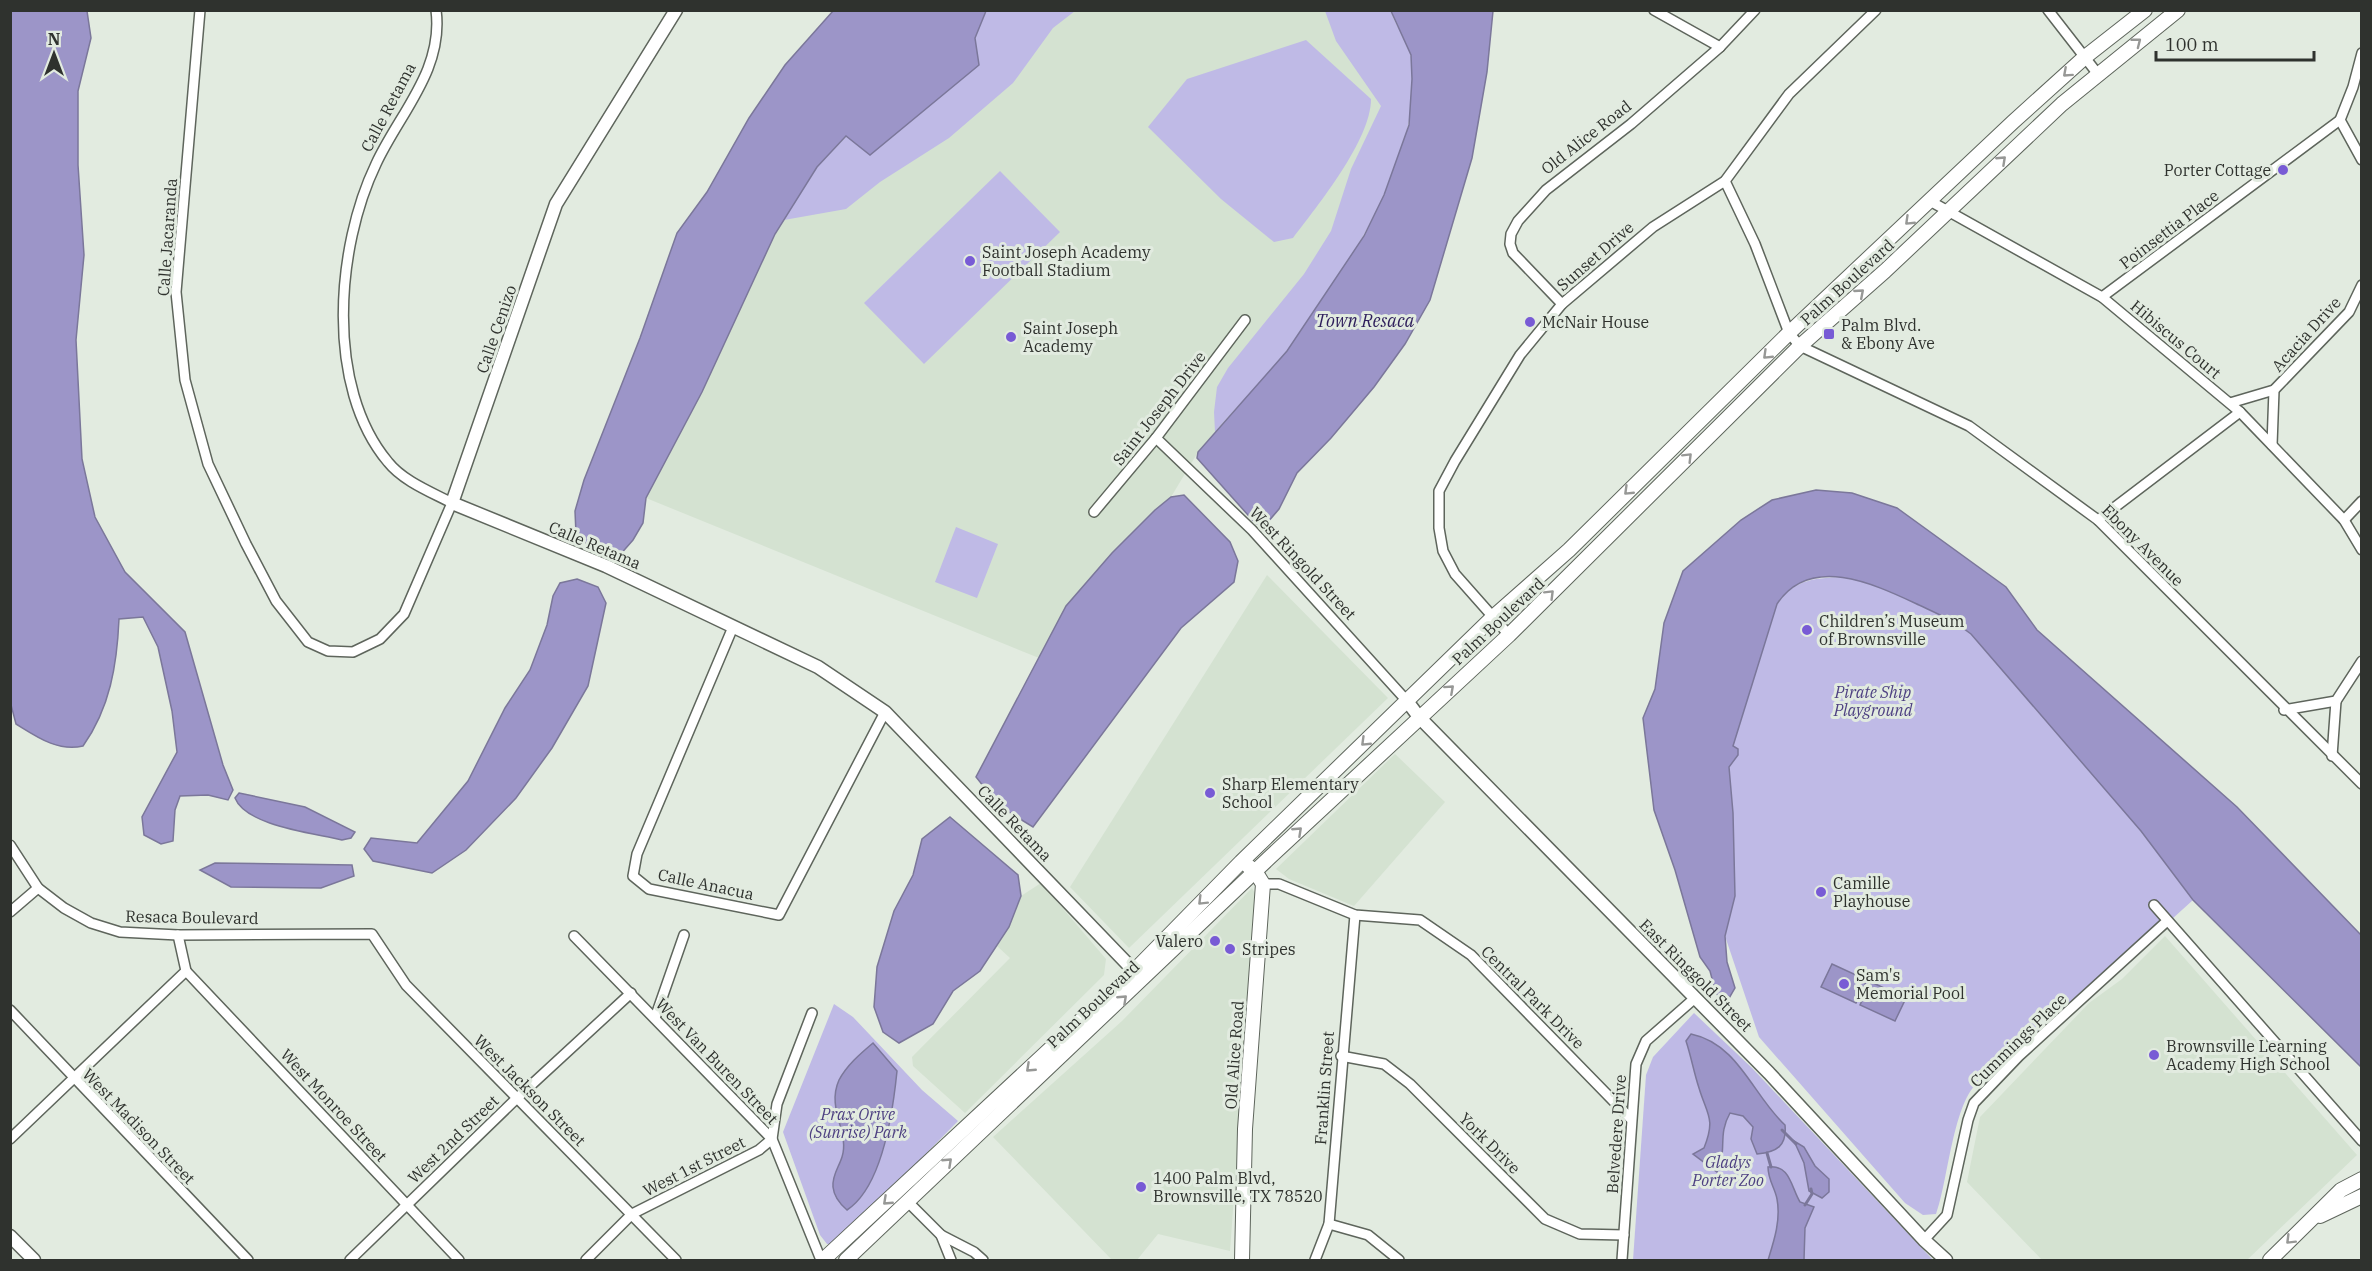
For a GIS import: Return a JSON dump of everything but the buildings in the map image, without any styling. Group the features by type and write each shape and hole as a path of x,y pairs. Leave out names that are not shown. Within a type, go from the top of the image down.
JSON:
{"main road":[{"name":"Palm Boulevard","path":"846,1260 1138,975 1241,862 1492,618 1569,550 1789,333 1930,201 2085,57 2145,10"},
{"name":"Palm Boulevard","path":"822,1260 1255,871 1509,635 1800,346 1886,271 1946,211 2097,73 2178,10"},
{"path":"1241,862 1255,871 1263,884"},
{"name":"Old Alice Road","path":"1242,1260 1245,1129 1263,884"},
{"path":"2270,1260 2341,1190 2361,1179"},
{"path":"2310,1221 2361,1196"}],"street":[{"name":"Calle Jacaranda","path":"200,10 176,292 185,380 208,464 276,601 308,642 328,651 353,652"},
{"name":"Calle Retama","path":"436,10 430,63 415,98 376,163 357,210 345,280 342,323 344,363 370,438 389,464 417,485 452,503 606,566 818,667 885,711 1138,975"},
{"name":"Calle Cenizo","path":"353,652 380,639 404,614 452,503 556,204 676,10"},
{"path":"1654,10 1720,48"},
{"name":"Old Alice Road","path":"1562,304 1514,253 1510,244 1511,234 1518,221 1546,190 1631,124 1720,48 1755,10"},
{"name":"Sunset Drive","path":"1509,635 1455,574 1443,551 1438,528 1438,491 1520,355 1562,304 1653,227 1725,181 1789,94 1864,19 1876,10"},
{"path":"2048,10 2097,73"},
{"path":"2361,53 2353,87 2340,120 2361,160"},
{"name":"Poinsettia Place","path":"2102,297 2340,120"},
{"path":"1725,181 1755,244 1789,333 1800,346"},
{"name":"Hibiscus Court","path":"1930,201 2102,297 2240,412 2344,520 2361,550"},
{"name":"Acacia Drive","path":"2230,404 2274,390 2349,312 2361,285"},
{"name":"Saint Joseph Drive","path":"1094,512 1156,438 1245,320"},
{"name":"Ebony Avenue","path":"1800,346 1969,426 2098,520 2284,710 2361,784"},
{"path":"2272,445 2274,390"},
{"path":"2098,520 2240,412"},
{"name":"West Ringold Street","path":"1156,438 1252,530 1419,717"},
{"path":"2344,520 2361,501"},
{"name":"Calle Anacua","path":"733,627 637,854 633,876 649,889 779,915 885,711"},
{"path":"2332,756 2336,701 2361,661"},
{"path":"2284,710 2336,701"},
{"name":"East Ringgold Street","path":"1419,717 1769,1073 1924,1240 1946,1260"},
{"name":"Resaca Boulevard","path":"10,845 38,888 64,908 91,923 120,932 178,935 372,934"},
{"name":"Central Park Drive","path":"1263,884 1279,884 1355,915 1420,920 1471,955 1630,1118"},
{"path":"10,912 38,888"},
{"path":"2154,905 2166,922 2361,1141"},
{"name":"Franklin Street","path":"1315,1260 1329,1224 1341,1056 1355,915"},
{"name":"Cummings Place","path":"1924,1240 1947,1215 1968,1120 1974,1103 2019,1056 2166,922"},
{"name":"West Jackson Street","path":"372,934 406,985 676,1260"},
{"path":"10,1139 186,971 178,935"},
{"path":"655,1018 684,935"},
{"name":"West Van Buren Street","path":"574,936 632,993 771,1139 822,1260"},
{"name":"West Monroe Street","path":"186,971 459,1260"},
{"name":"West 2nd Street","path":"350,1260 516,1099 632,993"},
{"name":"Belvedere Drive","path":"1622,1260 1630,1118 1636,1064 1646,1041 1695,998"},
{"name":"West Madison Street","path":"10,1010 248,1260"},
{"path":"771,1139 777,1104 812,1013"},
{"name":"York Drive","path":"1341,1056 1384,1064 1410,1084 1545,1219 1580,1234 1624,1235"},
{"name":"West 1st Street","path":"586,1260 632,1214 759,1150 771,1139"},
{"path":"907,1201 940,1235 974,1252 982,1260"},
{"path":"1329,1224 1368,1235 1399,1260"},
{"path":"940,1235 951,1260"},
{"path":"10,1236 34,1260"}],"shaded area":[{"name":"Saint Joseph Academy","path":"986,11 1391,11 1412,79 1249,391 1198,452 1171,497 1112,553 1066,606 1039,658 646,498 702,392 775,234 817,167 979,65"},
{"name":"Sharp Elementary School","path":"1267,575 1388,698 1129,948 1070,887"},
{"path":"1395,754 1445,802 1354,906 1289,879 1276,869"},
{"path":"1041,883 1106,959 1104,975 965,1113 913,1066 912,1057 1010,958 997,946 1009,927 1021,896"},
{"path":"1252,888 1256,895 1230,1251 1158,1234 1137,1260 1112,1260 993,1137 1122,1021"},
{"name":"Brownsville Learning Academy High School","path":"2165,936 2357,1155 2247,1260 2042,1260 1967,1182 1980,1117 2089,1003 2122,979"}],"green space":[{"path":"986,11 1075,11 1053,28 1013,83 949,138 880,182 846,209 784,220 817,167 847,136 975,38"},
{"path":"1325,11 1391,11 1411,57 1413,94 1406,133 1394,173 1376,212 1333,286 1288,350 1215,432 1214,412 1217,387 1228,368 1304,274 1331,231 1351,169 1381,106 1336,41"},
{"path":"1306,40 1371,99 1369,115 1353,152 1316,208 1293,238 1274,242 1221,199 1148,127 1187,79"},
{"path":"1000,171 1060,232 924,364 864,303"},
{"path":"956,527 998,544 977,598 935,582"},
{"name":"Pirate Ship Playground","path":"1846,577 1878,586 1928,607 1971,634 2141,831 2193,900 2002,1073 1980,1081 1971,1091 1957,1123 1936,1214 1923,1215 1905,1203 1759,1037 1725,936 1735,896 1733,813 1729,767 1738,749 1732,747 1777,604 1784,595 1799,584 1816,579"},
{"name":"Prax Orive (Sunrise) Park","path":"834,1004 853,1017 922,1090 958,1121 837,1244 827,1244 820,1235 783,1132"},
{"name":"Gladys Porter Zoo","path":"1694,1013 1752,1068 1933,1260 1633,1260 1646,1075 1653,1057"}],"water":[{"path":"10,11 87,11 91,38 78,91 78,165 84,255 76,340 82,459 95,517 125,572 185,632 223,765 233,790 228,800 208,795 180,796 175,810 173,841 161,844 144,835 142,817 177,752 172,711 158,647 143,617 119,619 114,669 106,701 100,717 83,746 56,745 32,734 16,724 11,705"},
{"path":"833,11 986,11 975,38 979,65 870,155 846,136 817,167 775,234 702,392 646,498 643,523 633,540 619,556 596,552 576,534 575,511 584,480 640,338 677,233 707,192 749,118 785,65"},
{"name":"Town Resaca","path":"1391,11 1493,11 1487,72 1472,158 1430,300 1405,344 1374,387 1331,438 1297,473 1279,509 1267,523 1256,524 1197,458 1198,452 1287,351 1364,236 1384,195 1409,125 1412,79 1411,55"},
{"path":"1816,490 1852,493 1897,508 2006,587 2037,630 2237,807 2361,935 2361,1067 2193,900 2141,831 1971,634 1946,618 1902,597 1864,582 1845,578 1826,577 1807,580 1791,589 1777,604 1733,746 1738,749 1738,755 1729,767 1733,813 1735,896 1725,936 1727,962 1735,988 1728,1000 1716,994 1710,971 1700,957 1675,870 1654,810 1643,718 1655,689 1664,623 1683,571 1741,520 1772,500"},
{"path":"1184,495 1230,542 1238,561 1234,582 1181,628 1033,827 999,806 976,777 1066,606 1112,553 1155,510 1171,497"},
{"path":"577,579 598,587 606,603 588,686 552,748 516,798 466,850 432,873 373,861 364,849 371,838 417,843 468,781 505,708 530,670 547,625 553,596 560,583"},
{"path":"239,793 305,807 355,832 351,838 342,840 266,822 242,808 235,798"},
{"path":"950,817 1018,875 1021,896 1009,927 980,971 953,991 933,1024 899,1043 883,1032 874,1007 877,967 894,911 913,875 922,839"},
{"path":"215,863 352,865 354,876 321,888 231,887 200,870"},
{"name":"Sam's Memorial Pool","path":"1832,964 1867,980 1856,1003 1821,987"},
{"name":"Sam's Memorial Pool","path":"1871,982 1906,998 1895,1021 1860,1005"},
{"path":"1691,1034 1721,1048 1744,1072 1785,1125 1784,1138 1779,1147 1770,1152 1757,1154 1751,1139 1753,1127 1743,1116 1730,1113 1724,1129 1722,1156 1717,1172 1693,1154 1704,1148 1710,1123 1686,1041"},
{"path":"873,1043 897,1071 889,1126 884,1147 869,1184 859,1199 847,1210 838,1200 833,1187 844,1148 836,1111 836,1091 839,1080 846,1069"},
{"path":"1794,1141 1804,1147 1815,1166 1829,1179 1829,1192 1822,1198 1809,1191 1804,1163"},
{"path":"1768,1167 1781,1169 1789,1178 1800,1202 1814,1207 1805,1228 1804,1260 1768,1260 1778,1215 1777,1199"}],"waterway":[{"path":"1782,1130 1796,1144"},
{"path":"1767,1153 1771,1167"},
{"path":"1805,1205 1812,1194 1811,1189"}],"place":[{"name":"Porter Cottage","path":"2283,170"},
{"name":"Saint Joseph Academy Football Stadium","path":"970,261"},
{"name":"McNair House","path":"1530,322"},
{"name":"Palm Blvd. & Ebony Ave","path":"1829,334"},
{"name":"Saint Joseph Academy","path":"1011,337"},
{"name":"Children’s Museum of Brownsville","path":"1807,630"},
{"name":"Sharp Elementary School","path":"1210,793"},
{"name":"Camille Playhouse","path":"1821,892"},
{"name":"Valero","path":"1215,941"},
{"name":"Stripes","path":"1230,949"},
{"name":"Sam's Memorial Pool","path":"1844,984"},
{"name":"Brownsville Learning Academy High School","path":"2154,1055"},
{"name":"1400 Palm Blvd, Brownsville, TX 78520","path":"1141,1187"}]}
